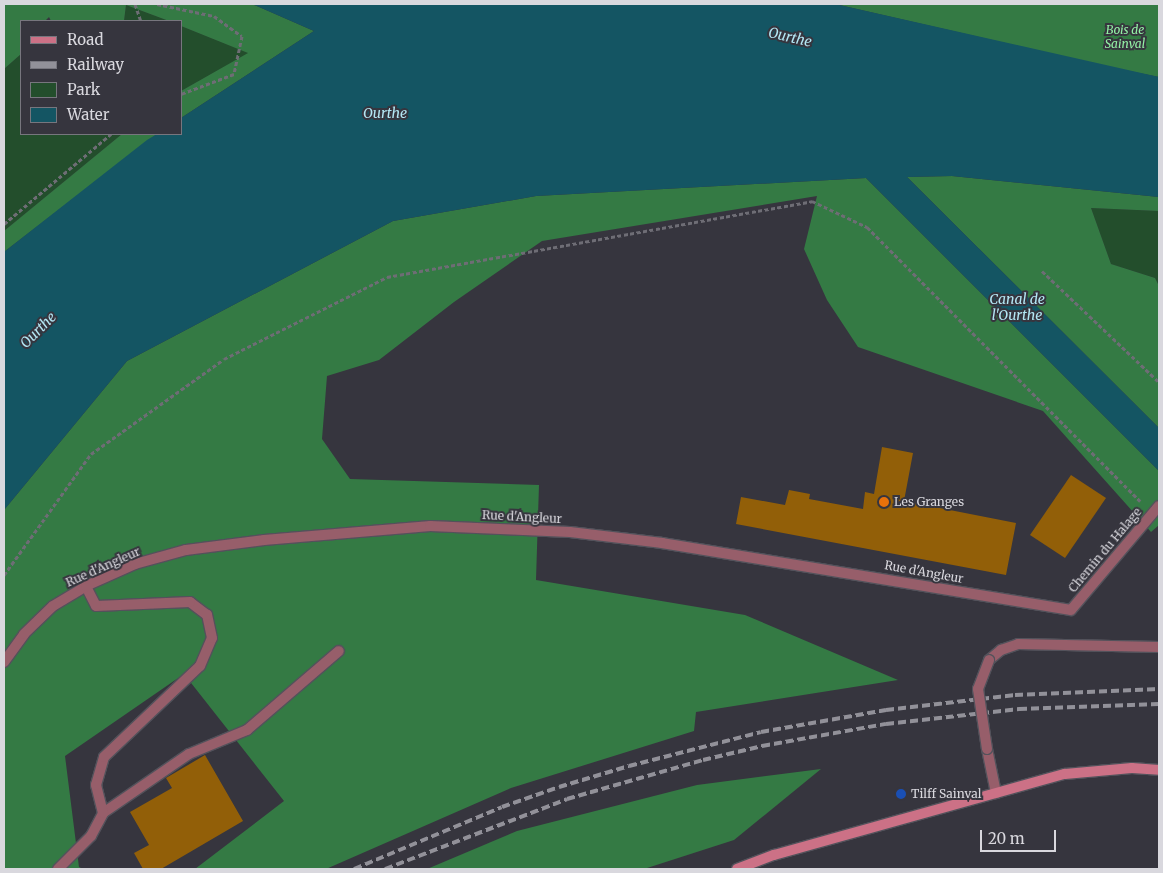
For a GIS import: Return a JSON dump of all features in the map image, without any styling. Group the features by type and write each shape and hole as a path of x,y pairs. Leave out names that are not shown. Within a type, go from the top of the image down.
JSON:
{"main road":[{"path":"737,869 774,855 1065,774 1132,768 1159,770"}],"street":[{"name":"Chemin du Halage","path":"1071,610 1156,509"},
{"name":"Rue d'Angleur","path":"4,662 24,634 53,606 86,586 135,564 186,550 345,532 430,526 502,528 662,543 1071,610"},
{"path":"86,586 96,606 190,602 207,615 212,638 200,666 104,757 96,785 103,813"},
{"path":"996,793 978,690 989,660 1001,650 1018,644 1159,647"},
{"path":"58,869 91,836 103,813 189,754 247,730 339,652"}],"path":[{"path":"135,4 141,20"},
{"path":"157,4 214,16 242,36 234,74 182,94"},
{"path":"4,224 110,135"},
{"path":"4,574 91,454 224,359 387,277 812,201 867,227 1128,492 1156,509"},
{"path":"1042,270 1159,382"}],"green space":[{"path":"4,4 252,4 314,31 182,117 182,90 248,53 182,26 182,20 166,20 126,5 124,20 50,20 49,17 46,20 20,20 20,55 4,69"},
{"name":"Bois de Sainval","path":"835,4 1159,4 1159,77 1119,69"},
{"path":"126,5 166,20 124,20"},
{"path":"182,26 249,53 182,90"},
{"path":"20,55 20,135 121,135 4,231 4,69"},
{"path":"121,135 156,135 4,252 4,231"},
{"path":"952,176 1159,197 1159,211 1091,208 1111,264 1155,278 1159,286 1159,428 907,177"},
{"path":"866,178 1159,471 1159,525 1151,532 1043,411 858,347 827,300 804,249 817,196 542,241 454,302 379,360 327,376 322,439 350,479 539,485 536,580 745,615 898,680 696,712 694,731 511,788 326,869 195,869 284,801 184,674 65,756 79,867 83,869 4,869 4,510 127,361 393,221 536,196"},
{"path":"1091,208 1159,211 1159,286 1155,278 1111,264"},
{"path":"821,769 734,840 644,869 427,869 517,831 697,785"}],"water":[{"name":"Ourthe","path":"252,4 835,4 1159,77 1159,197 952,176 907,177 1159,428 1159,471 866,178 536,196 393,221 127,361 4,510 4,252 147,140 155,135 182,135 182,117 314,31"}],"building":[{"path":"882,447 913,453 904,501 1016,523 1006,575 736,524 741,497 785,505 789,490 810,494 809,499 863,509 865,492 874,494"},
{"path":"1071,475 1106,498 1065,558 1030,535"},
{"path":"205,755 243,821 161,869 143,869 134,853 149,845 130,812 172,788 166,778"}],"railway":[{"path":"354,869 502,807 559,787 629,766 761,732 886,710 1015,695 1159,689"},
{"path":"385,869 567,799 703,760 762,746 886,724 1019,709 1159,704"}],"place":[{"name":"Les Granges","path":"884,502"},
{"name":"Tilff Sainval","path":"901,794"}],"water label":[{"name":"Canal de l'Ourthe","path":"1017,308"}]}
